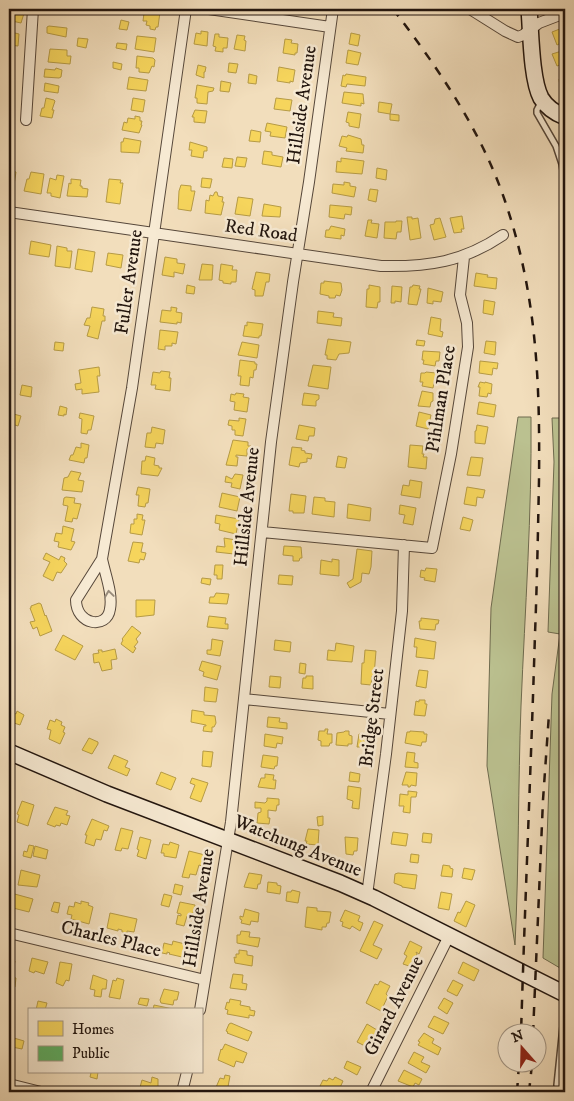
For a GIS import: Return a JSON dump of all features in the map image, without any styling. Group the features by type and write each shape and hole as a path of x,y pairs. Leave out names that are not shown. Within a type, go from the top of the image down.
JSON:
{"main road":[{"path":"530,9 537,88 542,99 550,108 565,117"},
{"name":"Watchung Avenue","path":"9,752 91,787 367,895 565,994"}],"street":[{"path":"26,120 33,9"},
{"name":"Fuller Avenue","path":"102,559 76,600 76,606 81,617 92,622 104,619 110,609 102,559 132,388 186,9"},
{"path":"208,9 330,27"},
{"name":"Hillside Avenue","path":"200,1008 228,840 271,442 333,9"},
{"path":"470,9 506,31 518,36 523,36 539,22 565,13"},
{"name":"Red Road","path":"9,212 382,266 430,265 464,257 503,235"},
{"name":"Pihlman Place","path":"404,545 432,548 433,546 451,454 468,347 467,323 460,295 464,257"},
{"path":"262,532 404,545"},
{"name":"Bridge Street","path":"367,895 402,611 404,545"},
{"path":"244,699 390,714"},
{"name":"Charles Place","path":"9,933 205,980"},
{"name":"Girard Avenue","path":"371,1092 449,936"},
{"path":"182,1092 186,1074"},
{"path":"9,1084 41,1092"}],"lane":[{"path":"542,99 536,110 537,114 556,146 562,164 565,183"},
{"path":"557,1085 565,1007"}],"green space":[{"path":"518,417 531,417 531,453 519,765 515,945 487,766 491,608"},
{"path":"552,418 565,418 565,786 560,968 543,958 552,694 560,634 548,632 554,462"}],"building: Homes":[{"path":"14,9 25,10 21,23 12,21"},
{"path":"148,10 160,12 158,27 155,30 150,29 150,26 146,25 147,21 143,21 144,13 147,14"},
{"path":"121,20 129,22 127,30 119,29"},
{"path":"47,27 67,28 66,37 47,33"},
{"path":"565,27 565,41 557,45 552,32"},
{"path":"201,31 208,32 207,46 194,44 196,33 201,34"},
{"path":"11,32 19,34 18,46 9,45"},
{"path":"351,33 360,35 358,46 349,44"},
{"path":"215,34 219,34 219,37 228,38 227,48 223,48 223,52 215,51 216,47 213,46"},
{"path":"237,35 245,36 245,51 234,49"},
{"path":"137,36 156,38 154,52 135,49"},
{"path":"78,38 88,39 86,48 77,46"},
{"path":"285,39 292,40 291,43 298,44 295,55 283,53"},
{"path":"117,43 127,44 126,50 116,48"},
{"path":"50,49 67,50 67,56 71,56 70,64 48,62"},
{"path":"348,50 361,53 358,65 346,63"},
{"path":"565,50 565,63 557,66 552,54"},
{"path":"137,56 153,58 155,60 154,67 152,66 149,73 139,72 139,68 136,68"},
{"path":"113,62 122,64 121,70 113,68"},
{"path":"229,63 238,64 236,73 228,72"},
{"path":"198,65 206,67 204,78 196,75"},
{"path":"279,67 295,70 293,82 277,81"},
{"path":"56,68 62,70 61,77 44,77 45,69 55,70"},
{"path":"249,74 257,76 256,84 248,83"},
{"path":"346,74 366,77 365,86 347,84 346,87 341,86 343,75 345,76"},
{"path":"129,77 148,80 146,91 127,89"},
{"path":"565,78 565,88 560,87 559,79"},
{"path":"221,81 231,83 229,92 220,91"},
{"path":"45,83 59,86 58,93 44,91"},
{"path":"197,85 214,88 213,91 208,92 207,104 197,103 197,98 195,98"},
{"path":"344,92 363,94 364,104 361,103 361,106 342,103"},
{"path":"9,96 14,97 13,110 9,110"},
{"path":"46,98 55,101 52,118 40,116"},
{"path":"133,98 145,100 143,112 131,110"},
{"path":"276,98 292,100 290,111 274,109"},
{"path":"379,102 392,104 390,114 378,112"},
{"path":"195,110 207,111 205,123 194,122 194,117 192,117"},
{"path":"348,112 361,114 359,128 349,126 349,123 346,122"},
{"path":"390,114 399,115 399,121 390,120"},
{"path":"135,116 140,117 140,121 142,121 139,133 122,130 124,122 127,123 128,118 135,119"},
{"path":"267,123 287,127 285,138 270,136 271,132 265,131"},
{"path":"251,130 261,132 260,142 249,141"},
{"path":"348,135 361,139 362,145 364,145 363,153 346,151 347,148 339,146 342,136 347,137"},
{"path":"124,138 141,141 139,153 121,152 121,142 123,142"},
{"path":"190,142 207,147 203,158 191,156 192,150 189,150"},
{"path":"264,151 283,157 281,167 262,164"},
{"path":"237,157 247,158 245,167 235,166"},
{"path":"224,158 233,159 232,168 222,167"},
{"path":"341,158 364,161 362,174 336,172 337,161 341,162"},
{"path":"377,168 387,170 386,180 376,178"},
{"path":"9,170 16,172 14,185 9,185"},
{"path":"31,172 44,174 41,194 24,191"},
{"path":"57,175 64,176 60,198 47,193 50,178 56,180"},
{"path":"202,178 212,179 210,188 201,187"},
{"path":"71,179 81,180 80,186 88,189 87,197 67,196"},
{"path":"109,179 121,180 120,183 123,183 120,204 106,202"},
{"path":"344,182 356,187 354,197 332,193 333,184 344,185"},
{"path":"181,185 191,186 191,191 195,191 191,211 178,209"},
{"path":"370,189 378,190 376,202 368,200"},
{"path":"217,192 218,196 223,197 222,202 224,202 221,215 205,213 206,200 209,201 210,195 213,196"},
{"path":"238,197 253,199 250,216 235,214"},
{"path":"264,204 281,207 280,217 262,216"},
{"path":"330,205 352,207 351,215 345,214 344,219 329,217"},
{"path":"462,216 464,229 461,229 462,232 454,233 450,218"},
{"path":"407,217 412,217 412,219 418,218 421,238 410,240"},
{"path":"440,218 446,237 434,240 430,225 434,224 435,219"},
{"path":"368,220 372,220 371,223 379,224 377,238 365,236"},
{"path":"402,221 401,232 397,232 396,239 384,238 385,222"},
{"path":"331,226 345,229 344,236 341,235 341,239 325,237 326,230 329,230"},
{"path":"31,241 51,245 49,257 29,254"},
{"path":"57,246 67,248 67,251 72,251 70,268 55,266"},
{"path":"78,249 95,252 92,272 75,269"},
{"path":"108,253 123,255 121,268 106,265"},
{"path":"165,257 177,259 177,263 185,264 183,274 174,272 174,277 162,275"},
{"path":"202,264 213,265 212,280 199,280"},
{"path":"221,264 233,266 232,270 237,270 236,282 231,282 231,284 223,283 223,281 219,280"},
{"path":"256,272 270,274 263,296 255,296 255,290 252,289"},
{"path":"476,273 497,278 496,289 474,286"},
{"path":"324,281 341,283 342,290 340,296 336,295 335,298 329,298 329,296 320,294 321,283 324,283"},
{"path":"187,285 195,287 194,294 186,293"},
{"path":"369,285 380,287 380,302 378,302 377,308 366,307"},
{"path":"413,285 420,286 419,289 421,289 417,305 408,304 410,287"},
{"path":"392,286 402,287 401,302 395,301 395,303 391,303"},
{"path":"428,288 443,292 441,302 433,301 433,304 427,303"},
{"path":"484,300 495,302 493,315 483,313"},
{"path":"92,307 104,309 103,316 105,316 105,321 102,321 98,339 87,336 90,326 84,325 87,318 90,318"},
{"path":"171,307 177,308 176,312 182,313 181,323 160,322 162,310 171,311"},
{"path":"318,311 334,313 333,317 342,318 341,326 317,323"},
{"path":"431,317 441,319 440,331 443,332 442,337 428,334"},
{"path":"247,322 263,324 259,338 243,336"},
{"path":"160,330 178,332 176,344 172,343 172,346 165,346 165,350 158,349"},
{"path":"328,339 351,342 349,353 339,354 336,360 327,359 327,355 325,355"},
{"path":"417,340 425,341 424,346 416,345"},
{"path":"486,341 496,342 495,355 484,353"},
{"path":"55,342 64,343 63,351 54,350"},
{"path":"242,342 259,345 257,358 238,355"},
{"path":"423,351 440,352 439,361 436,361 435,366 423,364"},
{"path":"240,360 257,364 253,378 250,377 249,386 240,385 241,376 238,376"},
{"path":"480,361 498,363 497,369 493,368 492,375 479,373"},
{"path":"313,365 331,367 328,389 308,386"},
{"path":"99,367 100,376 97,376 99,392 82,394 82,389 76,390 75,384 81,383 79,370"},
{"path":"161,371 170,372 170,391 155,389 156,385 151,385 153,372 160,373"},
{"path":"421,373 436,373 433,388 422,386 423,382 420,382"},
{"path":"480,382 492,384 491,394 488,393 487,397 479,396 480,387 478,387"},
{"path":"22,385 32,387 31,397 20,395"},
{"path":"422,391 433,393 433,401 430,407 418,406"},
{"path":"236,393 244,394 243,397 249,398 247,412 234,410 235,402 230,401 231,394 235,395"},
{"path":"304,393 319,395 316,406 302,405"},
{"path":"479,402 496,405 494,417 477,414"},
{"path":"60,406 67,408 66,415 58,415"},
{"path":"419,412 431,415 428,429 416,426"},
{"path":"10,413 21,416 18,426 9,423"},
{"path":"80,413 94,416 91,430 88,430 87,434 81,433 82,419 79,418"},
{"path":"239,418 246,419 243,436 235,435 235,430 232,430 232,426 228,425 229,420 239,421"},
{"path":"299,425 315,428 314,436 309,436 308,441 296,439"},
{"path":"477,425 488,427 485,444 475,443"},
{"path":"152,427 165,430 163,444 156,443 155,448 145,447 147,433 151,433"},
{"path":"233,440 248,442 248,446 251,446 250,449 247,449 247,456 236,455 238,457 237,466 226,465"},
{"path":"81,443 89,445 87,458 85,458 84,463 69,460 76,447 81,448"},
{"path":"410,445 423,446 423,457 427,457 426,469 408,467"},
{"path":"292,447 302,448 301,450 305,451 305,453 312,454 311,459 307,458 307,462 300,463 299,467 289,465"},
{"path":"146,456 155,458 154,465 162,468 158,476 141,474 142,461 145,461"},
{"path":"338,456 347,458 345,468 336,467"},
{"path":"471,457 483,458 480,476 467,475"},
{"path":"71,471 81,473 78,480 84,481 82,492 62,490 64,478 68,477"},
{"path":"235,474 243,475 240,489 231,487 232,483 225,482 226,476 232,479"},
{"path":"410,480 422,482 420,498 401,495 403,485 409,486"},
{"path":"138,487 150,489 148,503 146,503 145,507 138,506 139,495 136,495"},
{"path":"467,487 485,490 483,498 477,497 476,506 464,504"},
{"path":"222,493 240,497 237,511 219,507"},
{"path":"291,494 306,496 304,513 289,511"},
{"path":"314,497 325,498 325,501 335,502 334,517 312,514"},
{"path":"64,498 75,498 74,503 81,504 77,519 73,518 72,522 65,521 68,506 63,505"},
{"path":"348,504 371,508 370,521 347,518"},
{"path":"400,505 416,508 413,525 403,523 405,515 399,514"},
{"path":"137,514 143,515 142,520 145,520 142,535 130,533 131,524 134,524 134,519 137,519"},
{"path":"216,515 239,519 236,534 219,530 220,524 215,523"},
{"path":"463,517 473,520 470,531 460,529"},
{"path":"63,526 74,529 71,541 75,542 71,550 58,547 59,542 54,541 56,533 62,534"},
{"path":"224,538 236,540 234,554 216,552 217,546 225,547"},
{"path":"133,542 143,543 141,552 146,553 144,560 140,559 139,563 128,561"},
{"path":"284,546 301,547 302,558 299,561 293,561 293,556 283,555"},
{"path":"357,549 372,551 371,567 369,574 362,573 361,582 350,588 347,583 353,579"},
{"path":"46,553 59,560 61,556 65,558 64,561 67,564 61,573 57,572 53,581 43,576 50,562 43,559"},
{"path":"332,559 339,560 339,576 320,574 321,560 332,562"},
{"path":"215,565 223,565 222,579 217,579 217,575 214,575"},
{"path":"426,568 437,569 435,582 424,580 425,578 420,577 421,570 425,571"},
{"path":"279,575 293,576 292,585 278,584"},
{"path":"202,578 211,579 210,585 201,583"},
{"path":"216,593 229,594 227,604 209,603 210,597 214,597"},
{"path":"136,600 155,600 154,615 136,617"},
{"path":"39,603 52,631 40,636 37,627 33,629 30,622 35,621 30,608"},
{"path":"209,616 226,618 225,624 228,624 228,629 207,627"},
{"path":"421,618 439,620 435,630 420,629 419,621 421,621"},
{"path":"132,626 141,633 136,639 138,642 134,647 136,648 133,653 121,644 122,639"},
{"path":"63,635 83,646 75,660 55,650"},
{"path":"415,638 436,642 434,659 416,657 417,647 414,647"},
{"path":"212,639 223,641 220,656 207,654 207,650 211,650"},
{"path":"275,640 291,642 290,652 274,650"},
{"path":"336,643 354,646 352,662 327,660 328,650 335,651"},
{"path":"115,649 117,659 111,660 112,669 102,671 99,662 94,663 93,654 99,653 98,650 102,650 102,652"},
{"path":"365,650 376,651 374,676 372,676 371,685 361,684"},
{"path":"202,661 221,666 217,680 203,676 204,672 199,670"},
{"path":"300,663 306,664 305,674 299,673"},
{"path":"419,670 428,671 426,688 416,686"},
{"path":"270,676 281,677 280,688 269,687"},
{"path":"306,676 313,676 313,689 302,688 303,678 306,678"},
{"path":"205,687 218,689 216,702 204,701"},
{"path":"419,700 425,700 425,704 427,704 425,716 414,715 416,701 419,702"},
{"path":"192,710 204,712 204,715 215,716 216,723 212,727 212,732 203,731 206,725 191,722"},
{"path":"9,711 16,714 17,711 24,715 20,725 9,723"},
{"path":"268,717 280,718 279,722 287,723 287,729 267,727"},
{"path":"56,719 62,722 61,725 65,727 63,732 65,733 60,744 49,739 51,730 47,729 50,720 55,722"},
{"path":"325,729 328,729 327,734 332,734 332,743 329,746 321,746 321,741 318,740 319,731 325,731"},
{"path":"349,731 349,735 352,736 352,744 348,744 348,746 336,745 337,733"},
{"path":"407,732 427,734 426,742 422,742 421,746 405,743"},
{"path":"363,733 371,736 370,747 357,747 359,734 363,735"},
{"path":"265,734 283,737 282,744 277,743 276,748 264,746"},
{"path":"89,738 98,742 92,754 82,750"},
{"path":"203,751 213,752 211,767 202,766"},
{"path":"407,752 415,753 414,762 418,763 418,768 405,767"},
{"path":"114,755 128,761 125,767 130,769 127,776 108,768"},
{"path":"263,755 278,757 277,766 274,769 261,767"},
{"path":"161,772 176,778 171,790 156,784"},
{"path":"350,772 360,774 359,782 349,781"},
{"path":"406,772 417,773 416,786 411,785 408,787 408,785 402,785"},
{"path":"265,774 274,775 273,780 276,780 275,789 258,787 261,778 265,778"},
{"path":"192,778 208,783 201,802 190,798 195,785 190,783"},
{"path":"348,786 361,788 359,809 352,808 353,801 347,799"},
{"path":"408,791 417,792 416,797 411,797 410,813 403,812 404,806 399,806 400,794 408,795"},
{"path":"267,798 279,799 279,805 277,805 276,811 268,810 269,824 257,823 258,813 261,812 261,808 255,808 255,802 265,803"},
{"path":"22,801 34,805 28,826 17,822 19,815 17,814"},
{"path":"55,807 68,811 66,815 70,816 67,825 61,823 60,826 56,825 55,827 47,824"},
{"path":"323,816 323,825 318,826 317,817"},
{"path":"92,819 109,826 107,831 104,830 101,840 96,839 94,846 85,843 87,835 85,835"},
{"path":"121,828 133,831 128,849 122,848 121,851 115,850"},
{"path":"308,829 319,830 318,845 306,844"},
{"path":"393,832 408,834 406,846 391,844"},
{"path":"423,833 432,834 431,843 422,842"},
{"path":"140,837 151,840 146,859 137,856"},
{"path":"345,837 358,838 357,851 354,851 353,855 346,854"},
{"path":"170,842 179,845 176,858 164,856 164,853 161,853 163,844 169,845"},
{"path":"29,845 34,846 31,858 23,856 24,851 27,852"},
{"path":"35,846 48,850 46,859 33,856"},
{"path":"189,851 205,855 202,866 199,865 196,875 190,874 189,878 182,877"},
{"path":"411,854 419,855 418,863 410,862"},
{"path":"443,865 450,866 453,869 452,877 441,876"},
{"path":"464,868 475,870 472,880 462,878"},
{"path":"21,870 40,875 37,887 18,885"},
{"path":"249,873 262,875 257,889 244,887"},
{"path":"395,874 417,875 415,889 402,887 394,883"},
{"path":"268,882 277,883 277,885 281,886 280,894 267,892"},
{"path":"175,884 183,886 181,895 173,893"},
{"path":"292,890 300,892 298,903 286,901 287,892"},
{"path":"441,892 452,894 449,910 438,908"},
{"path":"11,893 33,899 29,912 9,907"},
{"path":"164,894 172,896 169,907 161,905"},
{"path":"81,901 89,903 88,905 93,907 89,924 71,919 72,915 67,914 69,906 74,907 75,902 81,904"},
{"path":"466,901 475,905 466,927 454,921"},
{"path":"54,902 60,903 58,913 51,911"},
{"path":"180,902 195,905 192,917 187,916 184,926 176,924 178,915 181,916 181,914 177,913"},
{"path":"307,907 317,908 317,911 331,912 329,923 327,923 326,927 322,927 322,930 305,927"},
{"path":"245,909 259,913 258,922 251,921 250,925 241,923 240,916 243,917"},
{"path":"345,910 360,916 358,921 363,923 360,931 352,926 350,929 342,926 343,922 340,921"},
{"path":"110,913 137,919 134,932 127,931 127,933 118,929 118,931 107,928"},
{"path":"374,921 383,925 373,945 382,949 377,959 360,951"},
{"path":"241,931 250,932 249,937 260,938 258,947 237,943 237,935 240,935"},
{"path":"173,941 185,944 182,957 167,952 167,954 162,953 164,943 172,945"},
{"path":"410,941 422,947 419,954 416,952 412,967 403,964 407,956 404,954"},
{"path":"239,950 247,951 247,955 253,956 252,966 235,963 234,957 236,958 236,954 239,954"},
{"path":"32,958 48,962 44,974 29,971"},
{"path":"9,960 15,961 12,977 16,978 15,987 9,986"},
{"path":"60,962 72,964 69,981 66,980 63,986 56,983"},
{"path":"463,962 479,970 474,981 458,973"},
{"path":"233,974 243,975 242,983 247,984 246,990 230,988"},
{"path":"93,975 107,980 106,989 102,989 101,997 94,996 95,990 90,989"},
{"path":"117,978 124,980 120,999 109,997 113,980 116,981"},
{"path":"453,980 463,985 457,996 447,991"},
{"path":"380,981 390,986 386,994 388,996 381,1011 366,1003 375,984 378,985"},
{"path":"164,989 179,992 177,1000 174,1000 173,1005 161,1003 160,1000"},
{"path":"140,998 149,999 147,1006 138,1004"},
{"path":"444,998 453,1003 447,1014 438,1008"},
{"path":"230,999 241,1001 240,1005 250,1007 250,1010 255,1011 254,1016 249,1015 249,1018 227,1014 228,1010 225,1009"},
{"path":"38,1001 47,1003 46,1008 36,1008"},
{"path":"154,1005 168,1008 153,1008"},
{"path":"9,1013 14,1015 11,1026 9,1025"},
{"path":"434,1016 449,1023 443,1034 428,1027"},
{"path":"231,1023 252,1032 248,1041 227,1033 226,1031"},
{"path":"367,1024 377,1030 371,1040 377,1043 373,1050 357,1042"},
{"path":"424,1033 434,1039 432,1043 441,1048 438,1055 418,1045 420,1042 418,1041"},
{"path":"14,1038 24,1041 22,1049 12,1047"},
{"path":"225,1044 247,1053 243,1063 236,1061 234,1067 218,1060 221,1049"},
{"path":"414,1052 424,1057 421,1062 430,1066 426,1073 408,1063"},
{"path":"347,1061 361,1067 357,1075 344,1068"},
{"path":"404,1070 422,1079 419,1085 415,1083 413,1087 398,1081"},
{"path":"91,1074 98,1074 97,1079 90,1077"},
{"path":"225,1075 230,1076 227,1092 214,1092 220,1078 224,1079"},
{"path":"152,1077 158,1079 158,1092 139,1091 142,1080 151,1083"},
{"path":"335,1077 343,1081 338,1092 329,1092 319,1088 323,1080 327,1081 329,1078 333,1080"}],"building: Public":[{"path":"564,788 565,911 560,911"}],"railway":[{"path":"393,9 457,100 484,149 505,201 516,236 530,305 539,408 539,480 521,1024"},
{"path":"533,1024 543,800 549,714"},
{"path":"517,1092 518,1074"},
{"path":"529,1092 531,1074"}]}
